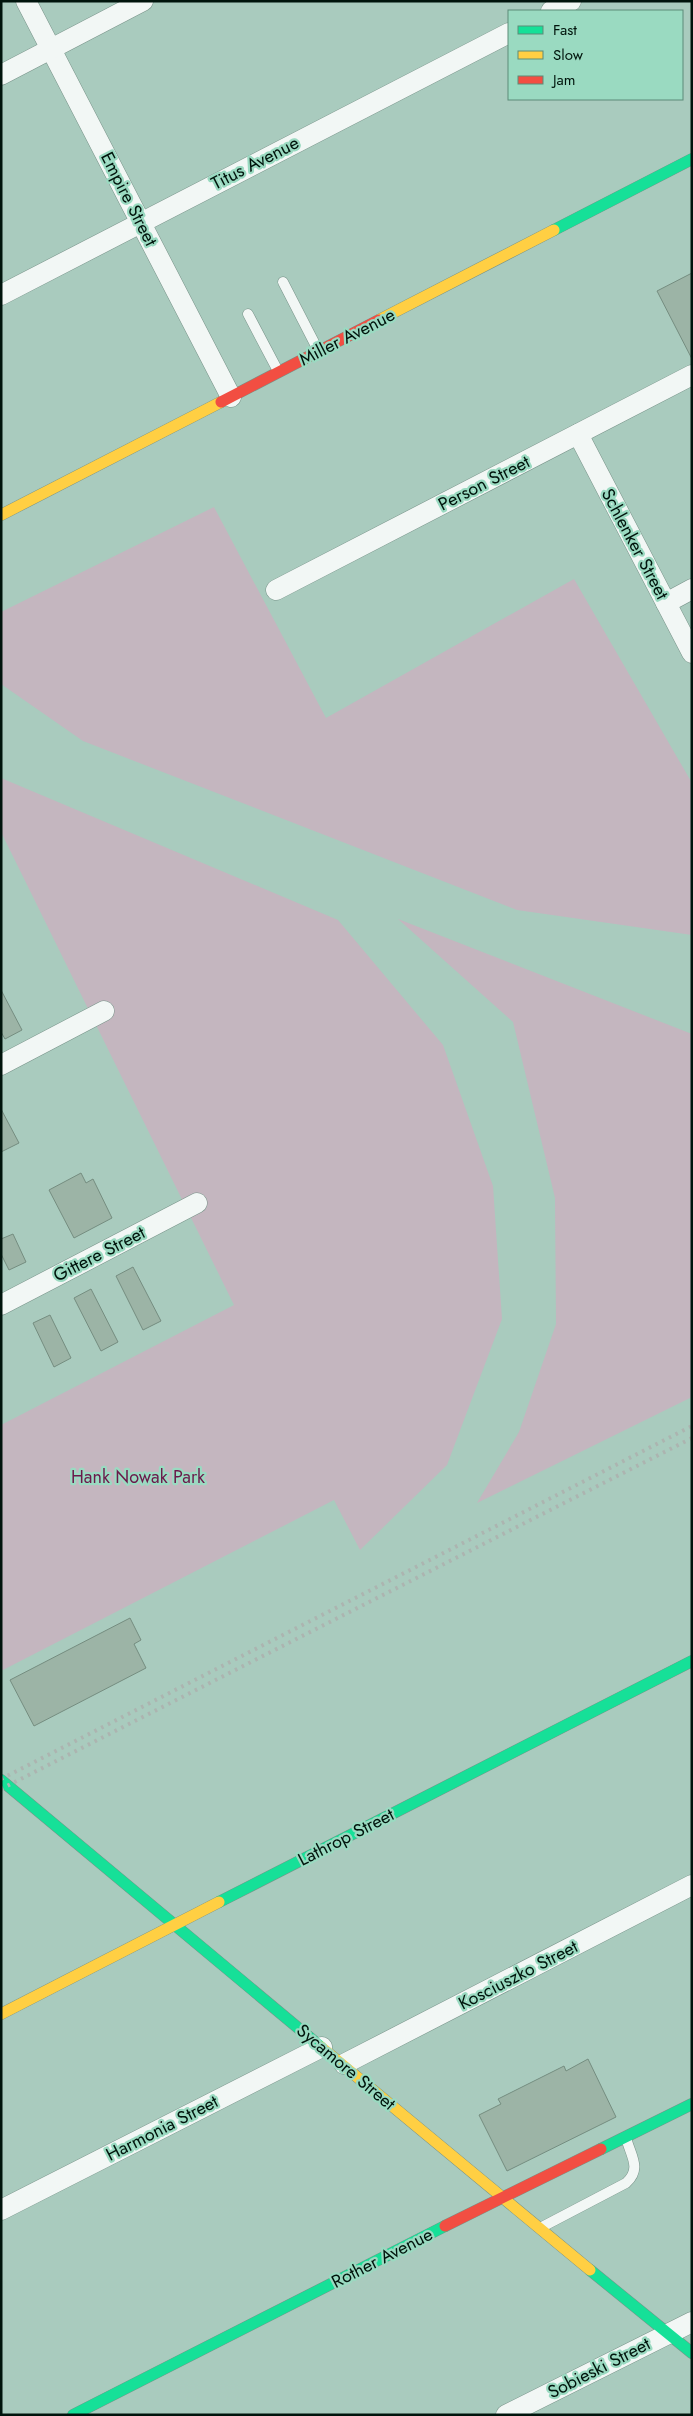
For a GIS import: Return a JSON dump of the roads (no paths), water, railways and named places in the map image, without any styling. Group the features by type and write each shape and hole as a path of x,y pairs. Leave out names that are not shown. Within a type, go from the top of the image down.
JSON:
{"street":[{"name":"Empire Street","path":"26,1 231,397"},
{"path":"1,75 143,1"},
{"path":"553,10 570,1"},
{"name":"Titus Avenue","path":"1,295 141,221 508,34"},
{"name":"Miller Avenue","path":"1,515 692,159"},
{"name":"Person Street","path":"276,590 692,375"},
{"name":"Schlenker Street","path":"578,434 692,653"},
{"path":"666,603 692,589"},
{"path":"1,1065 104,1011"},
{"name":"Gittere Street","path":"1,1305 197,1203"},
{"name":"Lathrop Street","path":"1,2014 692,1661"},
{"name":"Sycamore Street","path":"1,1780 344,2064 502,2199 692,2353"},
{"name":"Kosciuszko Street","path":"344,2064 692,1885"},
{"name":"Harmonia Street","path":"1,2210 322,2047"},
{"name":"Rother Avenue","path":"73,2415 404,2246 692,2104"},
{"name":"Sobieski Street","path":"506,2415 692,2322"}],"lane":[{"path":"283,282 319,351"},
{"path":"248,314 279,372"},
{"path":"539,2229 632,2178 636,2168 626,2137"}],"railway":[{"path":"1,1779 692,1426"},
{"path":"1,1789 692,1438"}],"park label":[{"name":"Hank Nowak Park","path":"138,1477"}]}
